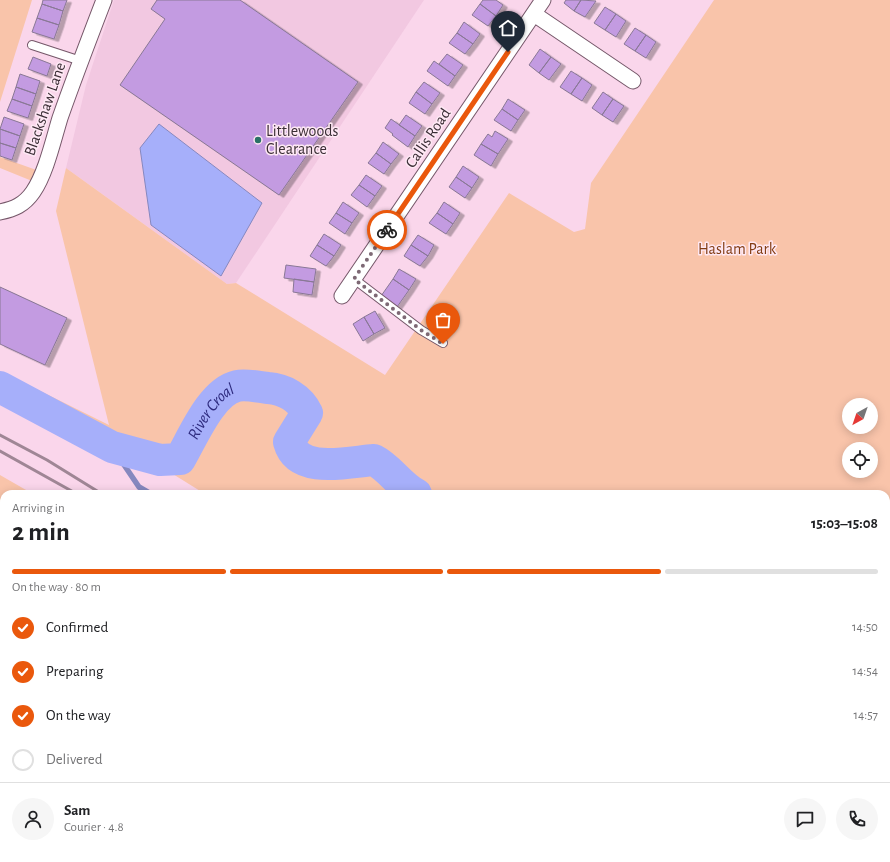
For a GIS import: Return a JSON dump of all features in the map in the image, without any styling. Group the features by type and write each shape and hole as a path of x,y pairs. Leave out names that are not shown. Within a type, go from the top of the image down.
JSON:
{"street":[{"name":"Blackshaw Lane","path":"0,212 14,210 24,202 33,192 41,176 104,0"},
{"name":"Callis Road","path":"342,296 543,0"},
{"path":"534,14 633,81"}],"lane":[{"path":"32,45 81,61"},
{"path":"354,279 421,330 443,344"}],"shaded area":[{"path":"114,0 424,0 236,283 227,284 66,168 86,85"}],"green space":[{"path":"0,0 32,0 0,102"},
{"name":"Haslam Park","path":"714,0 890,0 890,490 199,490 168,471 153,459 107,453 0,398 0,371 109,425 56,211 66,168 227,284 236,283 385,375 509,193 574,232 585,229 591,183"},
{"path":"0,157 42,172 37,183 0,168"},
{"path":"0,475 26,490 0,490"}],"water":[{"path":"159,124 262,203 221,276 151,225 140,148"}],"building":[{"path":"43,0 67,0 63,11 42,4"},
{"name":"Littlewoods Clearance","path":"157,0 240,0 358,82 279,195 120,85 165,19 151,9"},
{"path":"483,0 496,0 503,5 496,16 480,4"},
{"path":"566,0 581,0 574,11 564,3"},
{"path":"581,0 596,1 585,17 574,11"},
{"path":"42,4 63,11 59,25 37,18"},
{"path":"480,4 496,16 488,26 472,15"},
{"path":"605,7 616,14 605,30 594,23"},
{"path":"616,14 626,21 616,37 605,30"},
{"path":"37,18 59,25 54,39 32,32"},
{"path":"464,22 480,34 473,44 457,33"},
{"path":"635,28 646,35 635,51 624,44"},
{"path":"457,33 473,44 465,54 449,43"},
{"path":"646,35 656,42 646,58 635,51"},
{"path":"540,49 551,57 539,73 529,65"},
{"path":"447,54 463,65 455,76 439,64"},
{"path":"33,57 51,64 47,76 28,69"},
{"path":"551,57 561,64 549,80 539,73"},
{"path":"434,61 455,76 448,86 427,71"},
{"path":"571,71 582,78 571,94 560,87"},
{"path":"20,74 40,81 36,94 16,87"},
{"path":"582,78 592,85 582,101 571,94"},
{"path":"424,82 440,93 432,104 416,92"},
{"path":"16,87 36,94 32,106 12,99"},
{"path":"416,92 432,104 425,114 409,103"},
{"path":"603,92 613,99 602,115 592,108"},
{"path":"12,99 32,106 28,118 7,111"},
{"path":"508,99 525,110 518,120 502,109"},
{"path":"613,99 624,106 613,122 602,115"},
{"path":"502,109 518,120 511,131 494,120"},
{"path":"406,115 422,126 415,136 399,125"},
{"path":"4,117 24,124 20,136 0,129"},
{"path":"391,119 415,136 408,147 385,128"},
{"path":"0,129 20,136 16,148 0,143"},
{"path":"495,131 508,139 498,154 481,144 488,134 492,137"},
{"path":"383,142 399,154 391,164 376,153"},
{"path":"0,143 16,148 12,160 0,156"},
{"path":"481,144 498,154 491,166 474,155"},
{"path":"376,153 391,164 384,174 368,163"},
{"path":"463,166 479,177 472,188 456,177"},
{"path":"366,175 382,186 375,196 359,185"},
{"path":"456,177 472,188 465,198 449,187"},
{"path":"359,185 375,196 367,207 351,195"},
{"path":"343,202 359,213 352,223 336,213"},
{"path":"444,202 460,213 453,224 437,213"},
{"path":"336,213 352,223 345,234 329,223"},
{"path":"437,213 453,224 446,234 429,223"},
{"path":"324,234 341,245 334,256 317,245"},
{"path":"418,235 434,245 428,256 411,245"},
{"path":"317,245 334,256 326,266 310,256"},
{"path":"411,245 428,256 420,266 404,256"},
{"path":"286,265 316,269 314,282 284,278"},
{"path":"399,269 416,279 409,290 393,279"},
{"path":"294,279 314,282 312,295 293,292"},
{"path":"393,279 409,290 397,307 381,296"},
{"path":"0,287 67,318 45,365 0,344"},
{"path":"375,311 385,328 374,334 364,317"},
{"path":"364,317 374,334 363,341 353,324"}],"waterway":[{"name":"River Croal","path":"0,387 112,447 160,460 180,459 204,416 219,397 228,390 244,385 280,390 296,399 307,413 289,442 294,452 302,459 313,463 325,464 374,460 380,463 409,490"},
{"path":"112,447 139,487 144,490"}],"railway":[{"path":"0,435 47,460 96,490"},
{"path":"0,451 70,490"}],"way so far":[{"path":"387,230 354,279 421,330 443,344"}],"place":[{"name":"Littlewoods Clearance","path":"258,140"}],"route":[{"path":"387,230 508,52"}]}
